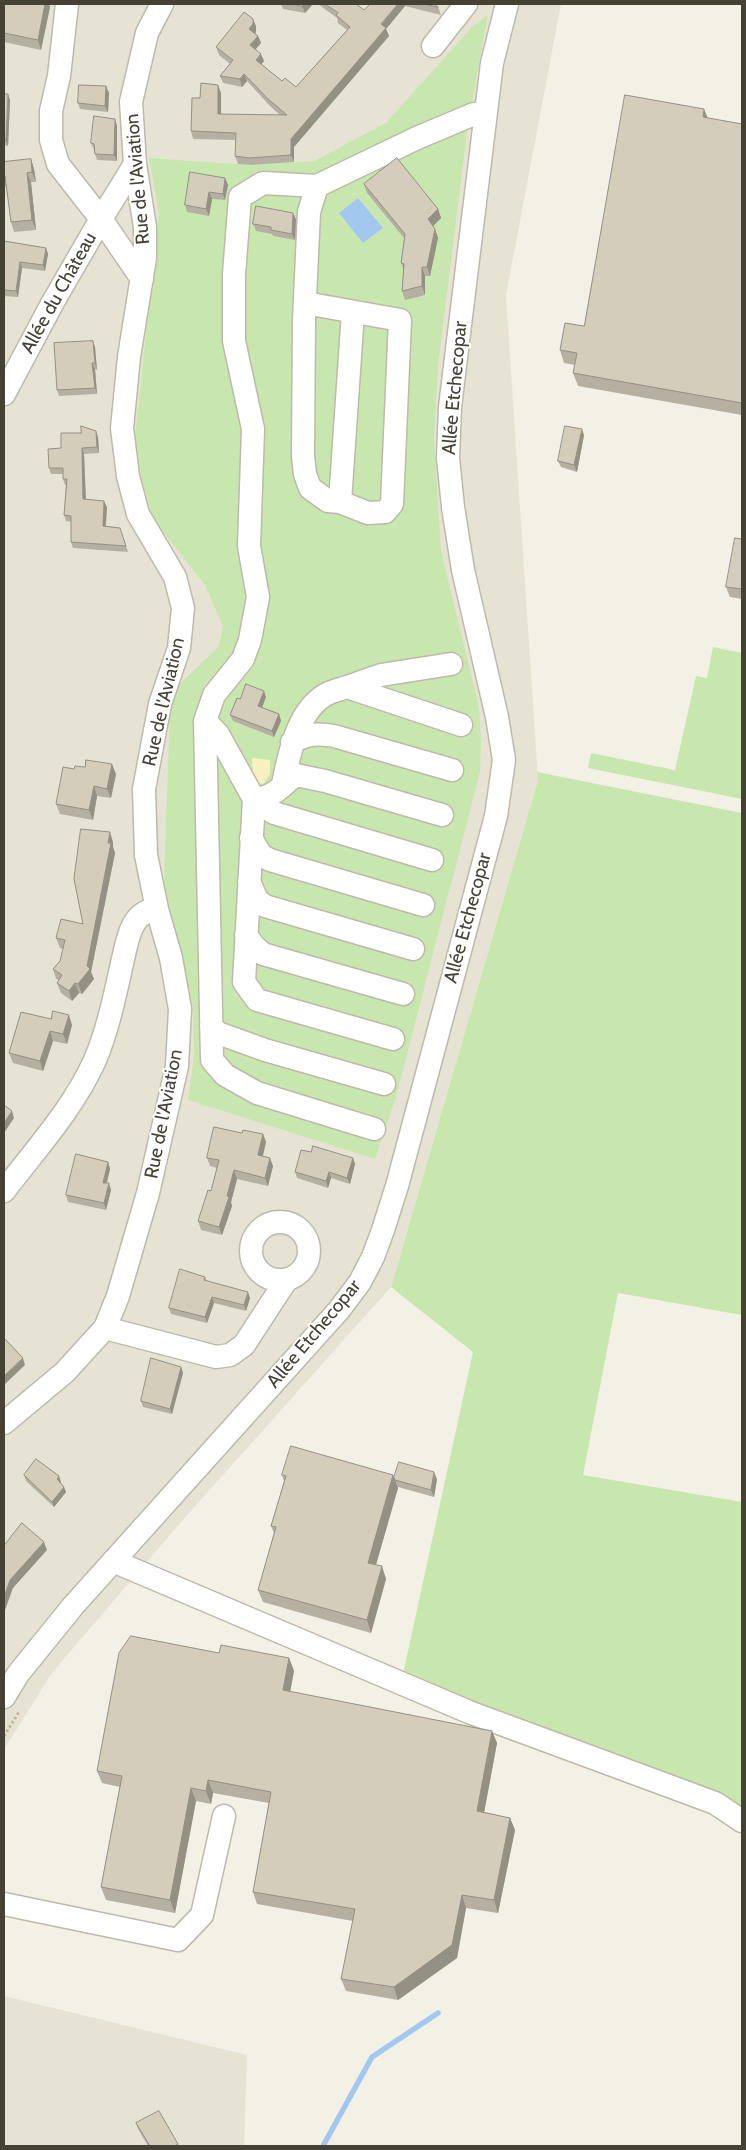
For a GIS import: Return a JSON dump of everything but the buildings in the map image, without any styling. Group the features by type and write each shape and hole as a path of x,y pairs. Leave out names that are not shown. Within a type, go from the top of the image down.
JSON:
{"street":[{"path":"67,4 59,76 51,111 51,140 58,164 100,218 142,279"},
{"name":"Rue de l'Aviation","path":"4,1423 65,1372 105,1328 118,1296 148,1193 177,1066 180,1009 171,958 157,909 146,855 144,789 160,704 179,648 183,608 174,577 138,514 128,476 122,428 129,358 146,258 145,227 135,164 131,102 147,33 162,4"},
{"path":"433,46 466,4"},
{"name":"Allée Etchecopar","path":"4,1697 18,1674 73,1606 339,1310 360,1282 368,1266 383,1230 397,1186 496,816 504,760 497,717 463,570 452,507 448,458 450,406 492,63 507,4"},
{"path":"374,1129 257,1093 225,1075 212,1060 205,721 214,695 242,659 250,640 258,597 249,546 252,429 234,341 234,274 240,197 263,183 317,186 417,138 474,114 486,112"},
{"name":"Allée du Château","path":"4,394 100,218 135,164"},
{"path":"305,303 400,320 392,504 385,512 368,513 340,502 328,501 310,488 305,474 303,456 305,303 309,212 317,186"},
{"path":"340,502 353,312"},
{"path":"283,784 292,742 309,710 318,700 328,693 381,675 451,664"},
{"path":"347,687 462,725"},
{"path":"205,721 218,734 254,800 274,814 432,860"},
{"path":"292,742 305,735 316,733 334,736 452,770"},
{"path":"254,800 276,794 283,784 296,775 325,780 442,815"},
{"path":"254,800 244,982 257,1000 393,1039"},
{"path":"251,838 261,854 270,860 423,904"},
{"path":"249,882 257,900 265,906 413,949"},
{"path":"4,1191 69,1107 95,1060 110,1012 127,941 133,924 140,914 148,910 157,909"},
{"path":"246,935 263,954 403,994"},
{"path":"211,1026 218,1034 265,1050 384,1084"},
{"path":"105,1328 216,1357 230,1355 244,1345 287,1279"},
{"path":"113,1561 469,1712 715,1803 742,1821"},
{"path":"4,1904 178,1940 202,1915 224,1816"}],"shaded area":[{"path":"4,4 561,4 506,295 538,780 391,1287 182,1521 52,1673 4,1749"},
{"path":"4,1996 247,2055 244,2146 4,2146"}],"green space":[{"path":"488,15 469,116 438,366 434,438 441,551 479,707 480,772 396,1097 375,1159 188,1100 194,1056 193,1007 164,883 170,708 176,688 219,646 223,626 205,585 153,519 142,480 135,437 159,213 149,158 251,165 314,161 386,123 472,27"},
{"path":"713,647 742,653 742,799 588,768 591,753 675,770 696,676 707,678"},
{"path":"537,772 742,813 742,1315 618,1293 583,1475 742,1502 742,1814 403,1674 473,1352 391,1287 538,780"}],"sand":[{"path":"252,758 270,760 270,774 263,784 253,782"}],"water":[{"path":"358,198 383,228 363,243 339,213"}],"waterway":[{"path":"323,2146 372,2057 438,2013"}]}
